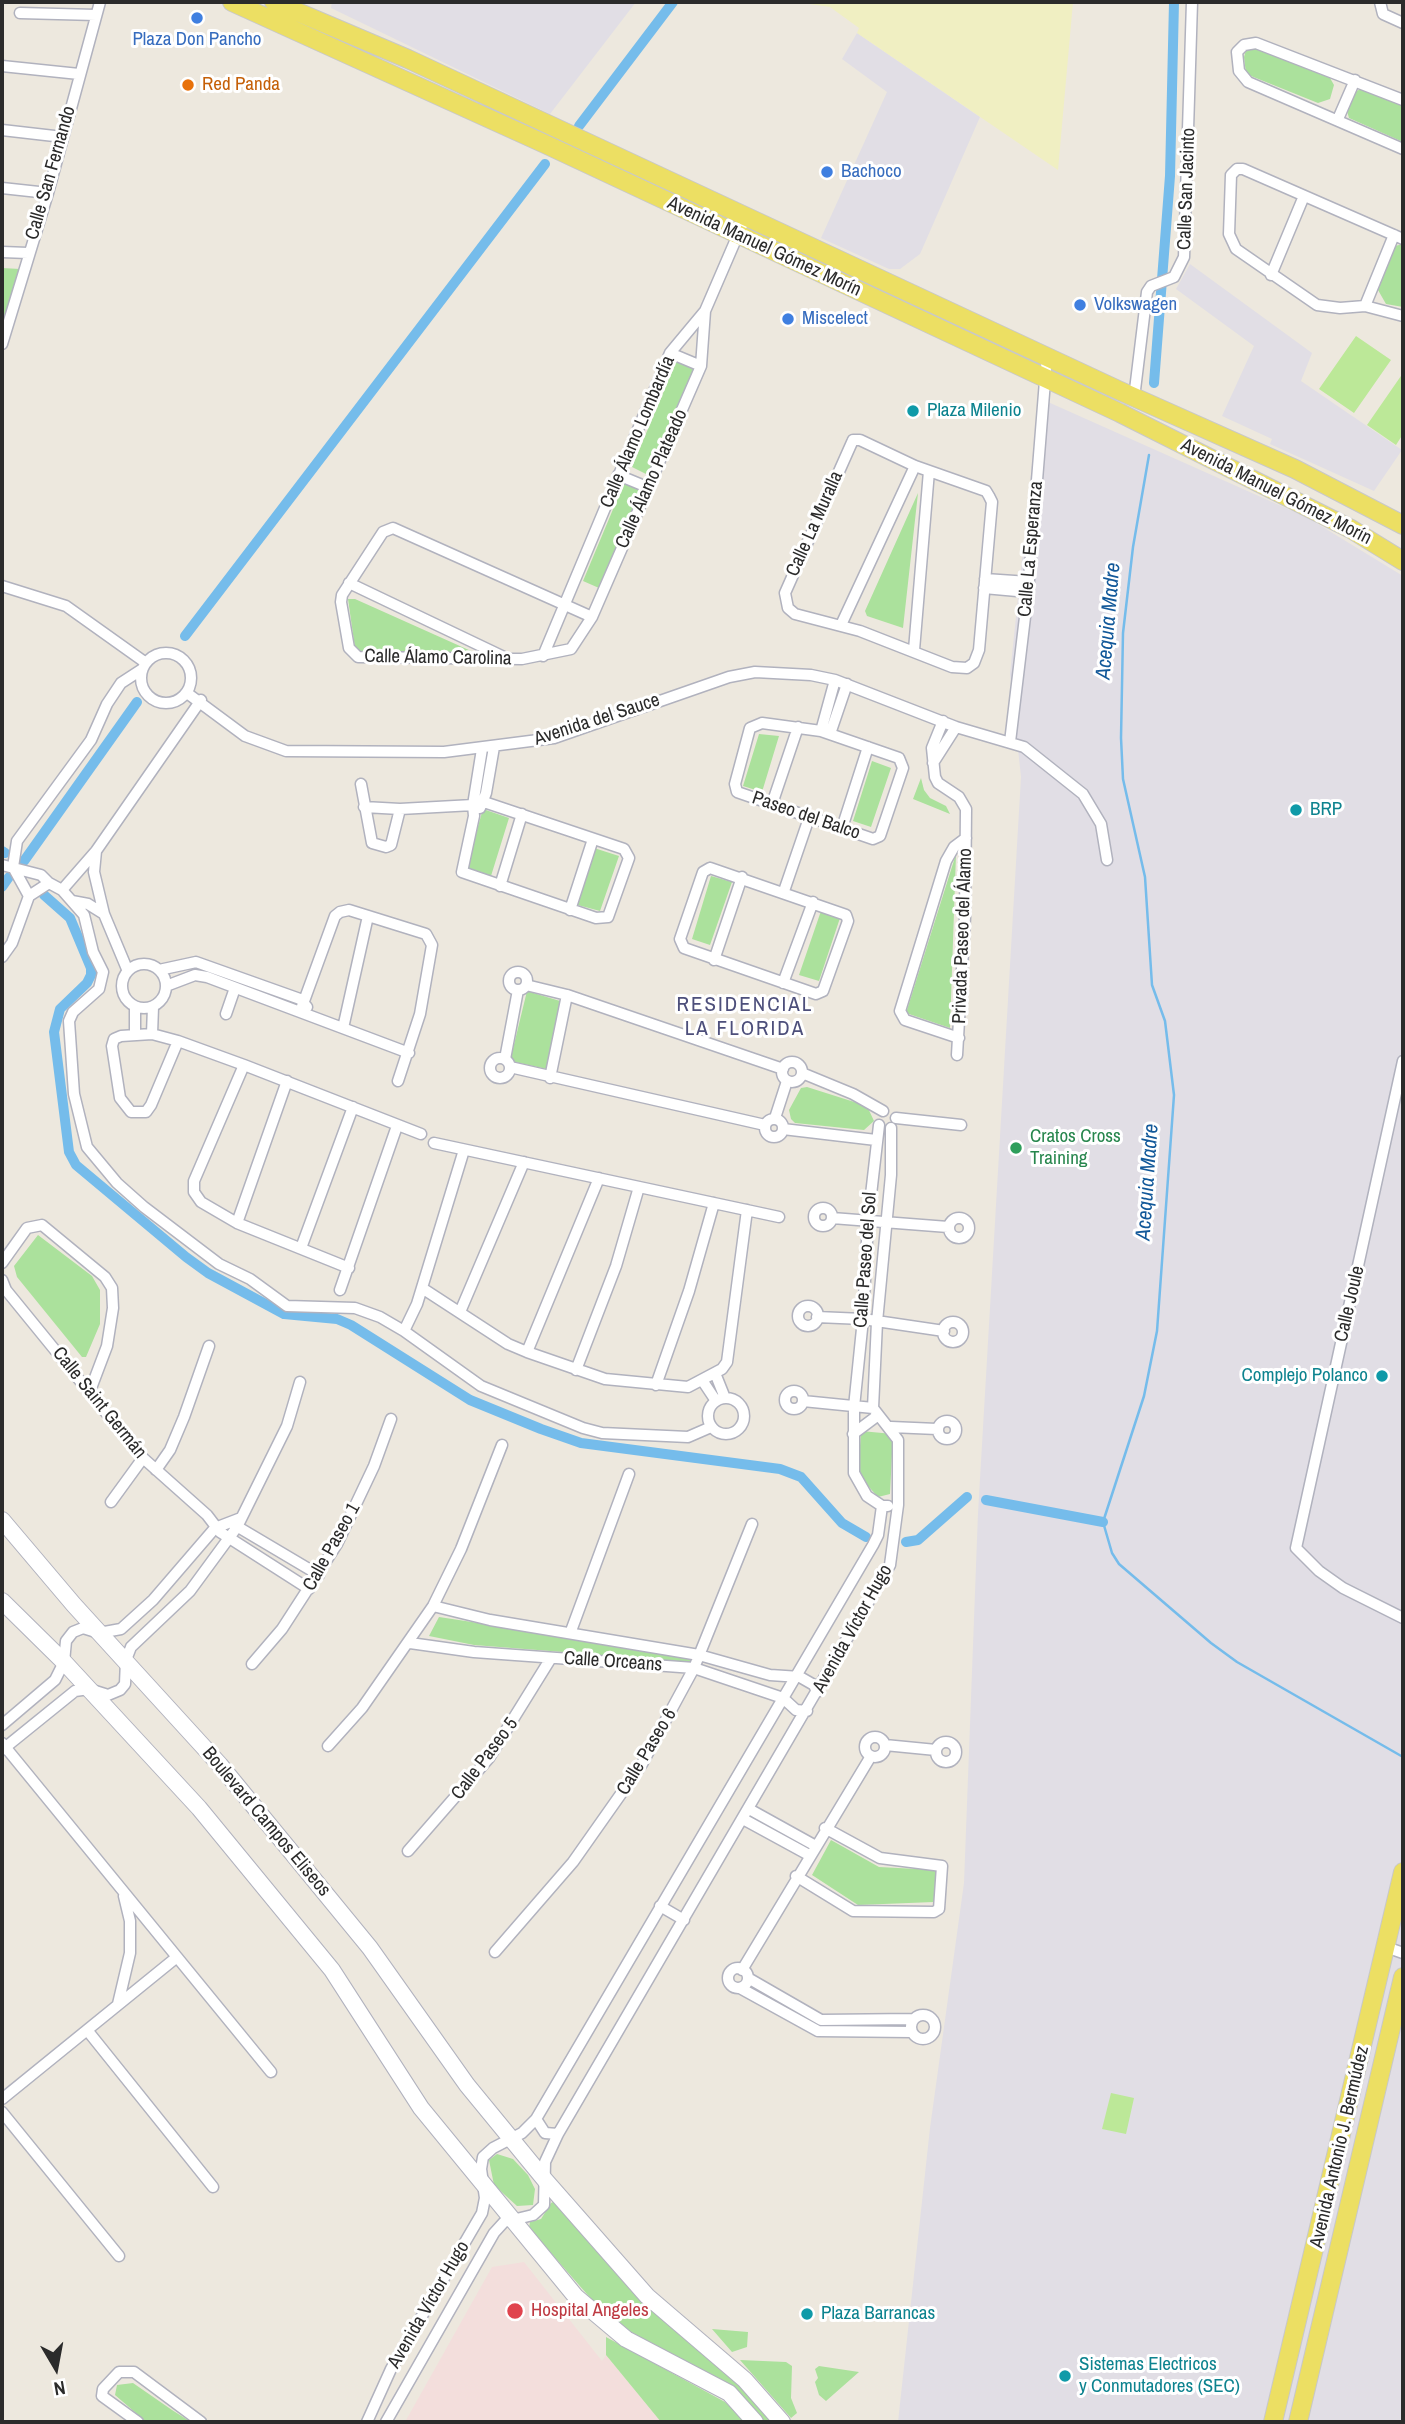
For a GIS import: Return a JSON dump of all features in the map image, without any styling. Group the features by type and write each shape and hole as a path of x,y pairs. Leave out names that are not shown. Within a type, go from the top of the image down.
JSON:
{"main road":[{"name":"Avenida Manuel Gómez Morín","path":"232,2 533,138 1120,413 1351,529 1403,561"},
{"name":"Avenida Manuel Gómez Morín","path":"274,2 408,59 1371,506 1403,527"},
{"path":"1351,529 1368,524 1372,519 1371,506"},
{"path":"1385,550 1387,534 1403,527"},
{"name":"Boulevard Campos Eliseos","path":"2,1520 99,1633 220,1765 370,1948 467,2085 511,2139"},
{"path":"2,1601 64,1662 199,1808 332,1970 421,2108 484,2186 514,2218 576,2297 612,2330 729,2393 755,2422"},
{"name":"Avenida Antonio J. Bermúdez","path":"1273,2422 1395,1950 1403,1872"},
{"name":"Avenida Antonio J. Bermúdez","path":"1298,2422 1403,1977"},
{"path":"511,2139 647,2296 744,2380 782,2422"},
{"path":"1282,2381 1306,2387"}],"street":[{"name":"Calle San Fernando","path":"2,344 48,193 100,2"},
{"name":"Calle San Jacinto","path":"1134,398 1147,292 1154,285 1170,280 1179,272 1184,257 1192,2"},
{"path":"1380,2 1383,15 1403,23"},
{"path":"20,13 96,15"},
{"path":"1403,100 1256,43 1244,45 1237,52 1239,71 1248,82 1403,149"},
{"path":"2,66 79,74"},
{"path":"1338,119 1355,80"},
{"path":"2,130 63,137"},
{"path":"1364,306 1399,237 1243,169 1235,170 1231,174 1230,240 1236,249 1318,305 1340,308 1364,306 1403,316"},
{"path":"2,188 48,193"},
{"path":"1271,275 1304,196"},
{"name":"Calle Álamo Lombardía","path":"543,656 670,353 705,311 746,216"},
{"path":"2,252 28,253"},
{"name":"Calle Álamo Plateado","path":"578,642 592,617 701,366 705,311"},
{"path":"670,353 701,366"},
{"name":"Calle La Esperanza","path":"1010,742 1028,587 1047,356"},
{"name":"Calle La Muralla","path":"860,440 929,471 986,491 992,502 979,650 974,663 959,669 841,625 796,614 788,608 785,593 852,442 860,440"},
{"path":"841,625 915,466"},
{"path":"914,650 929,471"},
{"path":"618,475 648,488"},
{"name":"Calle Álamo Carolina","path":"565,605 400,530 388,529 349,583 341,602 349,648 355,656 509,659 543,656 572,649 578,642"},
{"path":"349,583 509,659"},
{"path":"985,583 1028,587"},
{"path":"2,586 66,607 143,666 145,693 158,703 174,703 187,693 191,676 184,660 177,655 160,653 143,666 121,683 107,704 91,740 17,841 8,866"},
{"path":"565,605 592,617"},
{"name":"Avenida del Sauce","path":"187,693 201,700 245,736 286,751 371,754 482,749 554,738 729,677 755,672 782,672 835,680 956,727 1024,747 1083,794 1101,824 1107,860"},
{"path":"825,733 835,680"},
{"path":"825,733 847,684"},
{"path":"62,890 96,851 201,700"},
{"path":"943,721 933,743 933,764 938,783 964,804 966,838"},
{"name":"Paseo del Balco","path":"762,723 798,727 825,733 899,758 903,764 882,834 873,839 740,794 736,789 750,728 762,723"},
{"path":"772,804 798,727"},
{"path":"933,764 956,727"},
{"path":"364,807 477,808 522,814 624,849 629,858 607,917 596,918 463,874 461,869 477,808 495,747"},
{"path":"842,828 869,747"},
{"path":"477,808 482,749"},
{"path":"361,784 370,841 386,847 391,845 400,809"},
{"path":"500,886 522,814"},
{"path":"784,891 809,818"},
{"name":"Privada Paseo del Álamo","path":"959,1038 905,1020 900,1011 946,861 954,848 966,838"},
{"name":"Privada Paseo del Álamo","path":"957,1055 966,838"},
{"path":"570,910 593,839"},
{"path":"96,851 94,872 104,914 127,969 121,986 123,995 135,1007 135,1034"},
{"path":"8,866 41,875 62,890 84,915 93,952 103,972 99,989 73,1012 69,1021 74,1094 87,1147 117,1183 144,1207 219,1264 250,1279 287,1306 355,1308 404,1331 481,1386 583,1428 603,1433 688,1437 711,1427"},
{"path":"8,866 29,896"},
{"path":"715,869 742,877 813,902 848,918 826,988 816,993 684,948 680,939 703,872 715,869"},
{"path":"713,960 742,877"},
{"path":"2,957 12,943 29,896 49,883"},
{"path":"72,901 88,904 104,914"},
{"path":"783,983 813,902"},
{"path":"305,1010 335,916 349,910 426,934 432,945 424,991 409,1053 398,1081"},
{"path":"343,1028 368,916"},
{"path":"127,969 144,964 159,970 196,961 343,1028 409,1053"},
{"path":"135,1007 153,1007 160,1002 166,986 159,970"},
{"path":"166,986 195,975 305,1010"},
{"path":"783,1069 567,995 522,987 507,1063 550,1078 770,1121 782,1123 783,1129 778,1136 772,1137 765,1131 770,1121 787,1081 783,1069"},
{"path":"226,1014 235,988"},
{"path":"550,1078 567,995"},
{"path":"152,1034 153,1007"},
{"path":"178,1041 151,1105 139,1114 124,1107 120,1098 112,1046 114,1039 135,1034 152,1034 178,1041 244,1065 421,1134"},
{"path":"783,1069 793,1062 799,1065 802,1073 853,1094 883,1111 891,1111 894,1123"},
{"name":"Calle Joule","path":"1403,1063 1296,1548 1319,1571 1343,1588 1403,1619"},
{"path":"244,1065 193,1187 201,1202 237,1223 349,1268"},
{"path":"787,1081 797,1081 802,1073"},
{"path":"237,1223 287,1081"},
{"path":"301,1248 353,1107"},
{"path":"783,1129 876,1140 879,1125 877,1118 883,1111"},
{"name":"Calle Paseo del Sol","path":"875,1412 877,1322 894,1123"},
{"path":"879,1125 961,1125"},
{"path":"340,1290 397,1126"},
{"name":"Calle Paseo del Sol","path":"876,1140 867,1221 863,1319 853,1434 854,1473 867,1496 882,1506"},
{"path":"434,1143 779,1217"},
{"path":"404,1331 422,1288 464,1150"},
{"path":"460,1312 524,1162"},
{"path":"527,1352 599,1178"},
{"path":"576,1370 616,1266 639,1187"},
{"path":"656,1385 689,1292 714,1203"},
{"path":"422,1288 527,1352 605,1379 682,1388 715,1373 727,1362 747,1210"},
{"path":"831,1218 948,1227"},
{"path":"2,1263 27,1228 42,1225 106,1278 112,1288 114,1308 107,1346 90,1391"},
{"name":"Calle Saint Germán","path":"2,1280 6,1290 143,1458 207,1515 215,1528 309,1589"},
{"path":"817,1317 863,1319 944,1331"},
{"path":"156,1470 170,1450 209,1346"},
{"path":"715,1373 720,1399"},
{"path":"702,1380 720,1399 739,1403 744,1412 743,1422 731,1434 720,1434 711,1427 708,1413 720,1399"},
{"path":"271,2072 3,1747 75,1691 89,1689 108,1695 120,1690 126,1678 126,1660 131,1647 149,1626 190,1591 229,1539 235,1522 287,1426 300,1382"},
{"path":"803,1401 875,1412 891,1427 898,1440 898,1505 892,1537 893,1556"},
{"path":"853,1434 875,1412"},
{"name":"Calle Paseo 1","path":"252,1664 319,1575 357,1504 391,1419"},
{"path":"891,1427 937,1429"},
{"path":"328,1746 362,1709 433,1606 461,1549 502,1445"},
{"path":"111,1502 143,1458"},
{"path":"571,1631 629,1474"},
{"path":"870,1549 878,1535 882,1506 898,1505"},
{"name":"Calle Saint Germán","path":"207,1515 235,1522 319,1575"},
{"path":"2,1725 59,1675 64,1662 66,1641 73,1632 83,1628 99,1633 121,1629 153,1600 215,1528 235,1522"},
{"name":"Calle Paseo 6","path":"495,1951 573,1862 610,1813 667,1723 694,1668 752,1524"},
{"path":"878,1535 892,1537"},
{"name":"Avenida Víctor Hugo","path":"511,2139 536,2119 870,1549 893,1556 885,1577 558,2134 548,2154 545,2180"},
{"path":"153,1600 166,1614"},
{"name":"Calle Orceans","path":"433,1606 490,1620 571,1631 699,1655 770,1675 808,1680 817,1692"},
{"path":"138,1615 149,1626"},
{"name":"Calle Orceans","path":"410,1643 474,1652 694,1668 783,1698 791,1708 807,1711"},
{"name":"Calle Paseo 5","path":"408,1851 489,1758 551,1658"},
{"path":"762,1691 770,1675"},
{"path":"48,1685 61,1700"},
{"path":"25,1705 38,1719"},
{"path":"871,1756 866,1748 869,1740 879,1738 885,1745 936,1750"},
{"path":"819,2026 914,2019 921,2015 929,2017 935,2027 933,2035 926,2039 918,2038 912,2032 819,2026 744,1979 811,1850 871,1756 883,1754 885,1745"},
{"path":"746,1814 811,1850"},
{"path":"796,1876 853,1911 934,1912 941,1905 944,1869 937,1863 873,1855 825,1828"},
{"path":"118,2005 128,1969 131,1937 123,1890"},
{"path":"660,1906 684,1920"},
{"path":"2,2099 177,1957"},
{"path":"912,2032 914,2019"},
{"path":"87,2030 213,2187"},
{"path":"2,2112 119,2256"},
{"path":"536,2119 545,2133 558,2134"},
{"path":"484,2186 481,2169 483,2157 493,2148 511,2139"},
{"path":"514,2218 540,2210 545,2198 545,2180"},
{"name":"Avenida Víctor Hugo","path":"367,2422 379,2392 476,2225 485,2206 484,2186"},
{"name":"Avenida Víctor Hugo","path":"386,2422 396,2400 494,2233 514,2218"},
{"path":"138,2422 103,2396 103,2389 120,2372 134,2372 201,2422"},
{"path":"379,2392 396,2400"}],"shaded area":[{"path":"332,2 636,2 550,114 331,8"},
{"path":"857,33 980,117 920,254 900,269 889,269 821,238 887,92 842,59"},
{"path":"1190,264 1312,353 1301,381 1402,450 1374,491 1270,444 1272,439 1222,416 1254,346 1176,289"},
{"path":"1039,398 1308,518 1403,576 1403,2422 898,2422 930,2128 964,1883 978,1513 1021,777 1010,674"},
{"name":"Hospital Angeles","path":"524,2262 602,2361 606,2355 661,2422 405,2422 492,2267"}],"green space":[{"path":"1254,47 1330,78 1334,85 1330,99 1318,103 1246,74 1246,50"},
{"path":"1361,89 1403,106 1403,142 1349,118 1347,111 1352,93"},
{"path":"1403,244 1403,307 1386,304 1378,290 1395,246"},
{"path":"2,268 20,269 2,333"},
{"path":"1356,336 1391,360 1354,413 1319,389"},
{"path":"676,362 695,369 648,475 632,467"},
{"path":"1403,373 1403,434 1396,445 1367,425"},
{"path":"624,483 641,490 599,588 583,581"},
{"path":"918,493 903,628 867,616 865,611"},
{"path":"348,599 355,599 480,655 356,655"},
{"path":"759,734 779,736 762,792 743,786"},
{"path":"872,761 891,768 871,827 853,821"},
{"path":"921,778 924,790 930,798 946,806 950,814 913,799"},
{"path":"483,809 509,818 491,876 466,868"},
{"path":"594,848 619,856 600,911 574,904"},
{"path":"956,854 950,1028 906,1013"},
{"path":"711,876 732,882 710,945 692,939"},
{"path":"821,911 840,918 819,981 799,975"},
{"path":"527,991 560,1001 547,1069 510,1061"},
{"path":"807,1087 867,1106 874,1121 864,1130 795,1123 789,1110 801,1088"},
{"path":"38,1235 92,1276 100,1290 100,1324 86,1357 82,1357 17,1277 14,1266"},
{"path":"861,1431 893,1434 890,1494 878,1497 858,1475"},
{"path":"439,1617 617,1644 690,1658 690,1662 474,1645 429,1636"},
{"path":"831,1840 879,1867 936,1870 934,1902 858,1905 812,1875"},
{"path":"1111,2093 1134,2098 1126,2134 1102,2129"},
{"path":"497,2154 513,2159 528,2175 535,2189 533,2205 517,2206 494,2185 489,2160"},
{"path":"555,2201 624,2282 736,2381 773,2422 762,2422 729,2387 624,2329 600,2309 529,2228 530,2222 541,2219"},
{"path":"712,2329 748,2332 747,2347 732,2352"},
{"path":"606,2337 725,2402 746,2422 661,2422 606,2355"},
{"path":"740,2360 786,2362 792,2366 791,2398 797,2413 791,2418"},
{"path":"819,2366 859,2372 826,2401 819,2395 815,2382 818,2378 815,2369"},
{"path":"133,2383 191,2422 144,2420 115,2395 117,2385"}],"sand":[{"path":"796,2 1073,2 1058,170 857,33 859,28 830,7"}],"waterway":[{"path":"579,126 673,2"},
{"name":"Acequia Madre","path":"1154,383 1170,176 1174,2"},
{"path":"185,636 545,164"},
{"name":"Acequia Madre","path":"1149,455 1133,547 1123,633 1121,738 1123,779 1145,877 1152,985 1165,1021 1174,1095 1157,1331 1144,1396 1103,1522 1112,1553 1119,1564 1211,1643 1237,1662 1403,1757"},
{"path":"24,861 137,702"},
{"path":"2,887 9,877"},
{"path":"44,895 70,918 91,968 87,983 60,1009 54,1032 69,1152 76,1165 186,1257 208,1273 284,1314 337,1319 351,1325 470,1400 541,1429 581,1443 780,1469 801,1477 842,1523 866,1537"},
{"path":"906,1542 918,1540 967,1497"},
{"path":"986,1500 1103,1522"}],"place":[{"name":"Plaza Don Pancho","path":"197,18"},
{"name":"Red Panda","path":"188,85"},
{"name":"Bachoco","path":"827,172"},
{"name":"Volkswagen","path":"1080,305"},
{"name":"Miscelect","path":"788,319"},
{"name":"Plaza Milenio","path":"913,411"},
{"name":"BRP","path":"1296,810"},
{"name":"Cratos Cross Training","path":"1016,1148"},
{"name":"Complejo Polanco","path":"1382,1376"},
{"name":"Hospital Angeles","path":"515,2311"},
{"name":"Plaza Barrancas","path":"807,2314"},
{"name":"Sistemas Electricos y Conmutadores (SEC)","path":"1065,2376"}],"district":[{"name":"RESIDENCIAL LA FLORIDA","path":"745,1017"}]}
